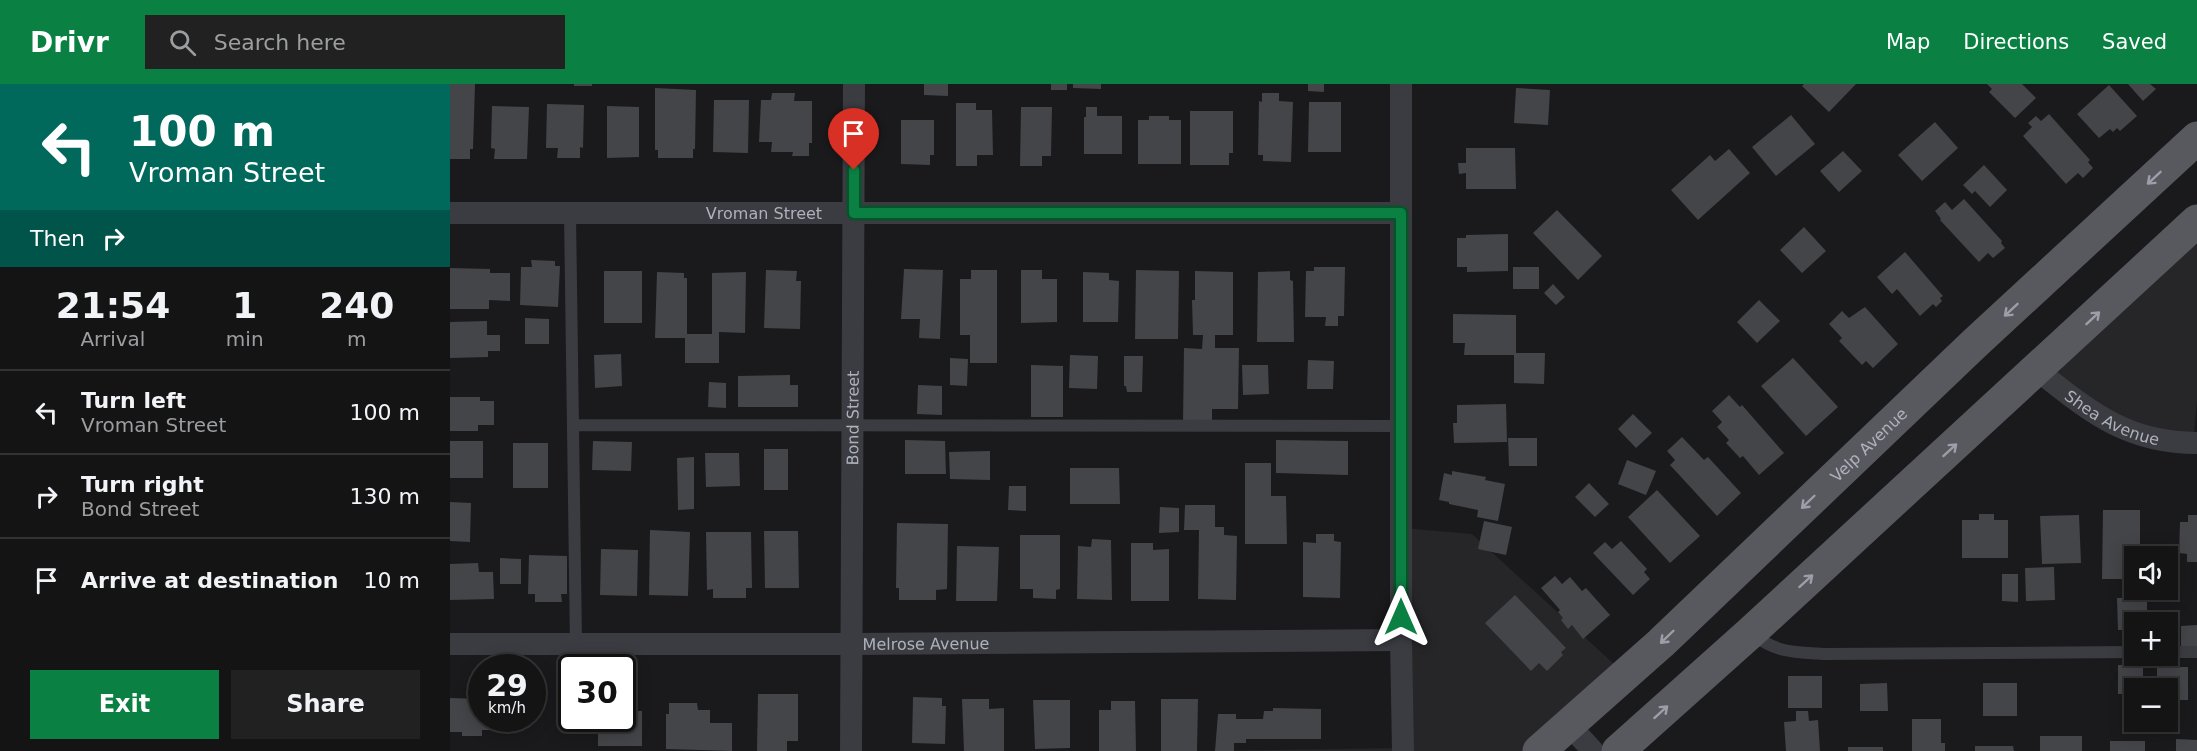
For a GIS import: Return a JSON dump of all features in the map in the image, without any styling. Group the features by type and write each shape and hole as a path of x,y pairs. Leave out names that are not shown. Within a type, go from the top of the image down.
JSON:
{"main road":[{"name":"Velp Avenue","path":"1539,751 1661,643 1974,344 2197,138"},
{"path":"1618,751 2196,224"}],"street":[{"name":"Bond Street","path":"851,751 855,84"},
{"path":"1401,84 1400,426 1403,751"},
{"name":"Vroman Street","path":"450,213 1401,213"},
{"name":"Shea Avenue","path":"2037,370 2106,422 2167,442 2197,443"},
{"name":"Melrose Avenue","path":"450,644 1401,640"},
{"path":"1569,725 1593,751"}],"lane":[{"path":"570,213 576,644"},
{"path":"573,425 1400,426"},
{"path":"1750,633 1766,645 1787,652 1824,654 2124,652"},
{"path":"2178,652 2197,652"}],"shaded area":[{"path":"2197,221 2197,400 2193,443 2167,442 2037,370"},
{"path":"1402,528 1472,534 1626,675 1539,751 1213,751 1403,748"}],"building":[{"path":"450,84 475,84 473,149 470,149 470,159 450,159"},
{"path":"574,84 592,84 592,86 574,86"},
{"path":"924,84 948,84 948,96 924,95"},
{"path":"1051,84 1067,84 1067,90 1051,90"},
{"path":"1073,84 1101,84 1101,89 1073,88"},
{"path":"1308,84 1324,84 1324,92 1308,91"},
{"path":"1804,84 1856,84 1829,112 1802,86"},
{"path":"1987,84 2022,84 2036,98 2015,118 1989,92 1992,89"},
{"path":"2128,84 2150,84 2156,89 2143,101"},
{"path":"2109,85 2137,116 2120,131 2117,128 2113,132 2110,129 2099,138 2077,114"},
{"path":"655,88 696,90 693,158 658,158 658,150 655,150"},
{"path":"1516,88 1550,90 1548,125 1514,123"},
{"path":"772,93 795,93 794,101 812,101 812,143 809,143 809,156 792,156 793,152 771,152 772,142 759,142 761,100 771,100"},
{"path":"1262,93 1279,93 1279,101 1293,102 1291,162 1263,161 1263,155 1258,155 1259,101 1262,102"},
{"path":"714,100 749,100 748,153 713,152"},
{"path":"1309,102 1341,102 1341,152 1308,152"},
{"path":"956,103 976,103 976,110 992,110 993,155 977,155 977,166 956,166"},
{"path":"547,104 584,105 583,148 580,147 580,158 557,158 558,148 546,148"},
{"path":"492,106 529,107 527,159 494,159 495,149 491,148"},
{"path":"607,106 639,107 639,157 607,158"},
{"path":"1021,107 1052,107 1051,156 1042,156 1042,166 1020,166"},
{"path":"1086,107 1097,107 1097,116 1122,116 1122,154 1084,154"},
{"path":"1190,111 1233,111 1233,153 1229,153 1229,165 1190,165"},
{"path":"2049,114 2090,160 2088,162 2093,168 2083,178 2078,173 2066,184 2023,136 2032,127 2028,123 2036,116 2041,121"},
{"path":"1791,115 1815,144 1776,176 1752,147"},
{"path":"1149,116 1169,116 1169,120 1181,120 1181,164 1138,164 1138,120 1149,120"},
{"path":"901,120 934,120 934,155 930,155 930,165 901,164"},
{"path":"1935,122 1958,148 1922,181 1898,155"},
{"path":"1466,148 1515,148 1516,189 1466,189 1466,173 1459,174 1458,163 1466,163"},
{"path":"1729,149 1750,173 1698,220 1671,190 1710,155 1715,161"},
{"path":"1843,151 1862,171 1839,192 1820,171"},
{"path":"1984,165 2007,190 1990,207 1975,191 1972,194 1963,185"},
{"path":"1964,199 2002,241 2005,248 1993,258 1988,253 1979,262 1940,220 1935,211 1945,202 1952,210"},
{"path":"1557,210 1602,256 1578,280 1533,233"},
{"path":"1804,227 1826,251 1802,273 1780,250"},
{"path":"1508,234 1508,271 1467,272 1467,267 1457,267 1457,238 1466,238 1466,235"},
{"path":"1905,252 1943,296 1940,298 1942,301 1936,307 1933,304 1920,316 1897,289 1892,294 1877,277"},
{"path":"531,260 555,261 555,266 560,266 558,307 520,305 521,267 532,267"},
{"path":"1314,267 1345,267 1344,316 1338,316 1338,326 1325,326 1326,317 1305,317 1306,271 1314,271"},
{"path":"1513,267 1539,267 1539,289 1513,289"},
{"path":"450,268 490,269 490,273 510,273 510,301 489,300 489,309 450,309"},
{"path":"904,269 943,270 940,339 919,338 920,319 901,319"},
{"path":"766,270 797,271 796,281 801,281 800,329 764,328"},
{"path":"971,270 997,270 997,363 970,363 970,335 960,335 960,279 971,279"},
{"path":"1021,270 1042,270 1042,279 1057,279 1057,322 1021,323"},
{"path":"1136,270 1179,271 1178,339 1135,339"},
{"path":"604,271 642,271 642,323 604,323"},
{"path":"1195,271 1233,272 1233,335 1215,335 1215,348 1239,348 1238,409 1212,409 1212,424 1183,423 1184,348 1202,349 1203,335 1193,335 1192,300 1195,300"},
{"path":"1290,271 1290,280 1293,281 1294,342 1257,342 1258,272"},
{"path":"657,272 684,273 684,278 687,278 687,334 712,334 712,273 746,272 745,333 719,332 719,363 685,363 685,338 655,338"},
{"path":"1083,272 1109,273 1109,280 1119,281 1118,322 1083,322"},
{"path":"1553,284 1565,297 1556,305 1544,293"},
{"path":"1759,300 1780,321 1757,343 1737,322"},
{"path":"1865,307 1898,344 1873,368 1866,361 1862,365 1839,341 1842,338 1829,324 1842,311 1849,318"},
{"path":"1453,314 1516,315 1516,353 1545,353 1544,384 1514,383 1514,355 1464,355 1465,343 1453,343"},
{"path":"525,318 549,319 549,344 525,344"},
{"path":"487,321 487,335 500,335 500,351 488,351 488,357 450,358 450,322"},
{"path":"621,354 622,386 595,388 594,355"},
{"path":"1070,355 1098,356 1097,389 1069,388"},
{"path":"1124,356 1143,356 1142,392 1127,392 1124,386"},
{"path":"950,358 968,359 967,386 950,385"},
{"path":"1793,358 1838,407 1806,436 1761,386"},
{"path":"1308,360 1334,361 1333,389 1307,389"},
{"path":"1031,365 1063,366 1063,417 1031,417"},
{"path":"1242,365 1268,365 1269,394 1243,395"},
{"path":"790,375 790,385 798,385 798,407 738,407 738,376"},
{"path":"709,382 726,383 726,408 708,407"},
{"path":"918,385 942,386 942,415 917,414"},
{"path":"1729,395 1740,407 1742,405 1784,453 1759,475 1743,456 1740,458 1726,443 1729,440 1717,427 1722,422 1712,411"},
{"path":"450,397 480,397 480,401 494,401 494,425 478,425 478,431 450,431"},
{"path":"1506,404 1507,442 1454,443 1453,423 1457,423 1457,405"},
{"path":"1633,414 1652,433 1636,448 1618,429"},
{"path":"1682,437 1704,460 1708,457 1741,493 1717,516 1670,465 1675,460 1667,451"},
{"path":"1508,438 1537,438 1537,466 1509,466"},
{"path":"905,440 945,441 946,474 905,474"},
{"path":"1276,440 1348,441 1348,475 1276,473"},
{"path":"450,441 483,441 483,478 450,478"},
{"path":"593,441 632,442 631,471 592,470"},
{"path":"513,443 548,443 548,488 513,488"},
{"path":"764,449 788,449 788,490 764,490"},
{"path":"990,451 990,480 950,479 949,452"},
{"path":"705,453 739,453 740,486 706,487"},
{"path":"694,457 694,509 678,510 677,458"},
{"path":"1627,460 1656,471 1646,495 1618,484"},
{"path":"1245,463 1271,463 1271,496 1286,496 1287,544 1245,544"},
{"path":"1070,468 1119,468 1120,504 1070,504"},
{"path":"1452,471 1486,477 1485,480 1505,484 1498,521 1477,517 1478,510 1439,500 1444,473 1452,475"},
{"path":"1589,483 1609,504 1595,517 1575,497"},
{"path":"1009,486 1026,486 1026,511 1008,510"},
{"path":"1657,490 1700,536 1670,563 1628,517"},
{"path":"450,502 471,503 470,542 450,541"},
{"path":"1185,505 1215,505 1215,527 1224,527 1224,535 1237,536 1236,600 1198,599 1199,530 1184,530"},
{"path":"1160,507 1179,508 1179,532 1159,533"},
{"path":"2103,510 2140,510 2140,546 2124,546 2124,579 2102,579"},
{"path":"1979,514 1994,514 1994,520 2008,520 2008,558 1962,558 1962,520 1979,520"},
{"path":"2079,515 2081,563 2042,564 2040,516"},
{"path":"2188,515 2197,515 2197,562 2187,562 2187,554 2179,553 2180,522 2188,522"},
{"path":"1484,521 1512,527 1506,555 1478,549"},
{"path":"897,523 948,524 947,589 936,590 936,600 899,600 899,588 896,588"},
{"path":"650,530 690,532 688,596 649,595"},
{"path":"764,531 798,531 799,588 765,588"},
{"path":"706,532 751,532 752,588 746,588 746,598 713,598 713,589 707,590"},
{"path":"1316,534 1334,534 1334,541 1341,542 1340,598 1303,597 1303,542 1316,543"},
{"path":"1020,535 1060,535 1060,589 1056,590 1056,599 1033,598 1033,589 1020,589"},
{"path":"1092,539 1111,540 1112,600 1077,599 1078,546 1091,547"},
{"path":"1621,541 1647,569 1644,572 1650,579 1633,595 1593,553 1605,542 1612,549"},
{"path":"1131,543 1153,543 1153,550 1169,549 1169,601 1131,601"},
{"path":"957,546 999,547 997,601 956,601"},
{"path":"601,549 638,550 637,596 600,595"},
{"path":"529,555 567,556 567,594 561,594 562,602 535,602 535,594 528,594"},
{"path":"500,558 521,559 521,584 500,584"},
{"path":"478,563 479,572 493,572 494,599 450,600 450,564"},
{"path":"2054,567 2055,600 2026,601 2025,568"},
{"path":"2002,574 2018,574 2018,602 2002,601"},
{"path":"1555,576 1562,584 1570,577 1582,591 1586,588 1610,615 1583,639 1572,625 1568,629 1561,620 1563,618 1558,612 1560,610 1541,588"},
{"path":"1515,595 1566,648 1561,652 1563,655 1547,671 1539,663 1531,671 1485,623"},
{"path":"2117,598 2147,600 2147,612 2124,612 2124,630 2118,630"},
{"path":"2197,625 2197,646 2181,647 2181,626"},
{"path":"2118,665 2143,666 2143,678 2124,678 2124,694 2118,694"},
{"path":"2157,667 2188,667 2188,700 2178,700 2178,678 2157,678"},
{"path":"1788,676 1822,676 1822,708 1788,708"},
{"path":"1887,683 1888,711 1860,711 1860,684"},
{"path":"1983,683 2017,683 2017,716 1983,716"},
{"path":"758,694 798,694 798,741 787,741 787,751 757,751"},
{"path":"913,697 942,698 942,706 946,706 945,744 912,743"},
{"path":"450,698 468,699 468,732 482,732 482,736 462,736 462,732 450,732"},
{"path":"962,699 989,699 989,709 1004,708 1004,751 964,751"},
{"path":"1161,699 1198,699 1197,751 1161,751"},
{"path":"1033,700 1070,700 1070,748 1035,749"},
{"path":"1111,701 1135,701 1136,751 1099,751 1099,710 1111,710"},
{"path":"669,703 697,703 698,710 710,710 710,723 732,723 732,751 666,749 666,714 669,714"},
{"path":"1273,708 1321,709 1321,739 1246,739 1246,743 1234,743 1234,751 1215,751 1218,714 1236,714 1236,719 1263,719 1264,711 1273,711"},
{"path":"636,711 642,711 642,746 598,746 598,732 636,732"},
{"path":"1796,711 1808,711 1809,721 1818,720 1820,751 1786,751 1784,722 1796,721"},
{"path":"1912,719 1941,719 1941,743 1945,743 1945,751 1912,751"},
{"path":"2040,736 2082,736 2082,751 2040,751"},
{"path":"2176,739 2197,740 2197,751 2176,751"},
{"path":"2110,741 2145,741 2145,751 2110,751"},
{"path":"1975,746 2013,746 2014,751 1975,751"},
{"path":"1848,747 1883,747 1883,751 1848,751"}],"route":[{"path":"854,170 854,213 1401,213 1401,617"}]}
